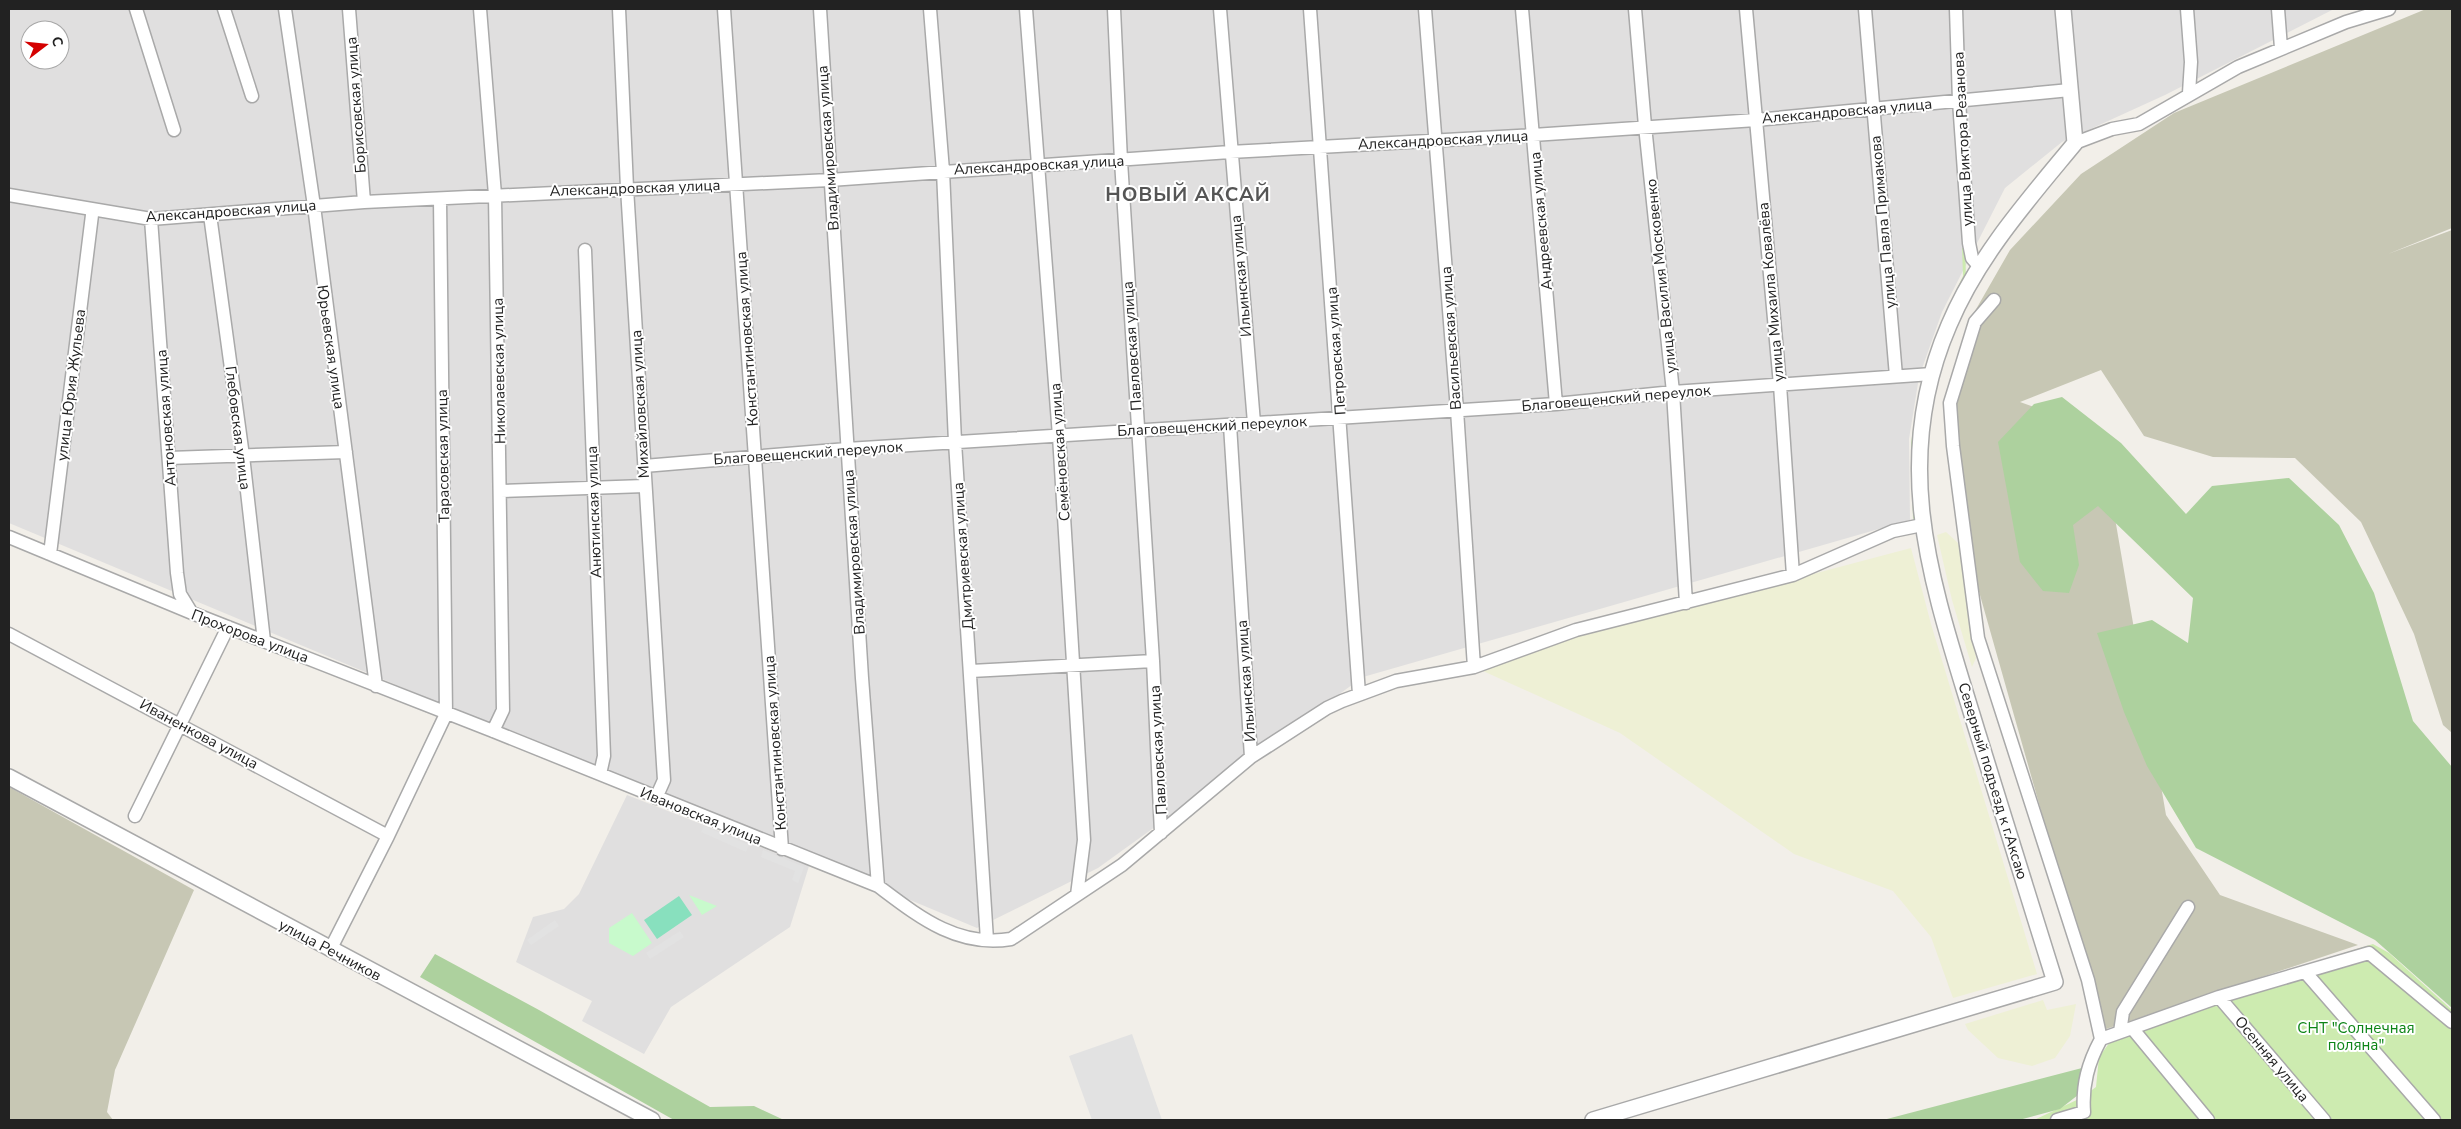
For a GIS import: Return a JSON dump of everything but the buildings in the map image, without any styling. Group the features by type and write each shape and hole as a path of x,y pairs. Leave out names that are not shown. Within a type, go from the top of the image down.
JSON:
{"street":[{"path":"136,9 174,130"},
{"path":"224,9 252,96"},
{"name":"Юрьевская улица","path":"285,9 314,206 376,686"},
{"name":"Борисовская улица","path":"349,9 364,202"},
{"name":"Николаевская улица","path":"480,9 495,195 501,491 503,710 493,731"},
{"name":"Михайловская улица","path":"619,9 627,188 664,780 656,798"},
{"name":"Константиновская улица","path":"724,9 782,849"},
{"name":"Владимировская улица","path":"820,9 847,449 878,886"},
{"name":"Дмитриевская улица","path":"930,9 943,171 956,442 988,940"},
{"name":"Семёновская улица","path":"1026,9 1059,436 1084,840 1077,895"},
{"name":"Павловская улица","path":"1114,9 1137,430 1153,660 1161,833"},
{"name":"Ильинская улица","path":"1220,9 1230,152 1254,423"},
{"name":"Петровская улица","path":"1310,9 1358,694"},
{"name":"Васильевская улица","path":"1425,9 1457,410 1474,667"},
{"name":"Андреевская улица","path":"1522,9 1556,404"},
{"name":"улица Василия Московенко","path":"1636,9 1645,126 1673,392 1686,604"},
{"name":"улица Михаила Ковалёва","path":"1746,9 1780,385 1792,575"},
{"name":"улица Павла Примакова","path":"1865,9 1896,376"},
{"name":"улица Виктора Резанова","path":"1956,9 1959,101 1969,243 1972,258 1979,266"},
{"path":"2063,9 2075,143 2112,129 2139,124 2189,93 2281,48 2346,22 2389,9"},
{"path":"2187,9 2191,62 2189,93"},
{"path":"2278,9 2281,48"},
{"name":"Александровская улица","path":"9,195 151,219 364,202 627,188 830,180 1230,152 1533,135 1756,120 2070,90"},
{"name":"Северный подъезд к г.Аксаю","path":"1592,1120 2055,982 1941,611 1922,525 1919,450 1932,374 1948,326 1979,266 2017,214 2075,143"},
{"name":"Тарасовская улица","path":"440,199 446,714"},
{"name":"улица Юрия Жульева","path":"50,554 92,215"},
{"name":"Глебовская улица","path":"210,215 243,456 264,641"},
{"name":"Антоновская улица","path":"151,219 177,574 180,594 192,613"},
{"name":"Анютинская улица","path":"585,250 592,488 604,756 600,774"},
{"path":"1994,300 1975,322 1950,403 1952,446 1978,638 2088,980 2101,1039"},
{"name":"Благовещенский переулок","path":"644,466 847,449 1556,404 1673,392 1932,374"},
{"name":"Ильинская улица","path":"1230,425 1251,757"},
{"path":"169,458 346,452"},
{"path":"501,491 645,486"},
{"name":"Ивановская улица","path":"493,731 782,849 878,886 926,922 960,935 988,940 1012,939 1122,865 1251,757 1327,708 1358,694 1396,681 1474,667 1576,630 1686,604 1792,575 1892,531 1922,525"},
{"name":"Прохорова улица","path":"9,537 192,613 493,731"},
{"path":"135,816 228,627"},
{"name":"Иваненкова улица","path":"9,634 388,836"},
{"path":"971,671 1153,660"},
{"path":"330,950 388,836 446,714"},
{"name":"улица Речников","path":"9,777 330,950 652,1120"},
{"path":"2188,907 2123,1012 2126,1030 2208,1120"},
{"path":"2057,1120 2088,1116 2084,1084 2090,1058 2101,1039 2220,997 2369,953 2452,1022"},
{"path":"2306,973 2434,1120"},
{"name":"Осенняя улица","path":"2220,997 2324,1120"}],"shaded area":[{"path":"9,9 2334,9 2165,95 2062,142 2005,188 1942,312 1919,377 1909,439 1910,520 1363,677 1098,868 977,928 9,523"},
{"path":"2426,9 2452,9 2452,228 2388,254 2452,230 2452,733 2443,725 2414,634 2361,522 2295,458 2213,457 2144,436 2101,370 2020,402 2100,431 2166,815 2220,895 2358,945 2103,1030 1978,588 1954,430 1959,379 1975,311 2010,250 2081,174 2174,113"},
{"path":"1946,532 1958,543 1961,552 1967,608 1976,658 1972,667 1952,600 1937,535"},
{"path":"1911,548 1931,624 2037,974 1953,998 1931,937 1893,891 1794,854 1620,733 1483,671 1550,644"},
{"path":"9,787 194,890 115,1070 107,1112 113,1120 9,1120"},
{"path":"627,795 809,866 790,927 671,1007 644,1054 582,1021 592,1001 516,962 533,917 564,909 579,894"},
{"path":"704,826 749,845 746,852 701,832"},
{"path":"763,850 804,867 798,883 792,880 795,871 761,857"},
{"path":"555,920 559,926 531,945 527,940"},
{"path":"680,931 684,937 650,959 646,953"},
{"path":"2043,1000 2047,1010 2076,1004 2070,1036 2055,1058 2032,1066 1998,1058 1968,1030 1965,1024"},
{"path":"1132,1034 1162,1120 1092,1120 1069,1056"}],"green space":[{"path":"1962,248 1965,248 1966,276 1929,364 1925,367 1941,322 1963,276"},
{"path":"1919,392 1922,393 1913,489 1915,515 1913,520 1911,443"},
{"path":"2062,397 2121,443 2186,514 2212,486 2289,478 2339,525 2374,593 2413,721 2452,767 2452,1008 2375,940 2196,848 2147,766 2124,712 2097,633 2152,620 2188,643 2193,598 2098,506 2073,525 2079,565 2069,593 2043,591 2020,562 1998,442 2034,404"},
{"path":"689,895 717,906 702,915"},
{"path":"679,896 692,915 657,939 644,920"},
{"path":"632,913 652,943 633,956 609,943 609,928"},
{"name":"СНТ \"Солнечная поляна\"","path":"2373,944 2389,953 2452,1010 2452,1120 2034,1120 2081,1098 2096,1087 2099,1057 2121,1027 2231,988"},
{"path":"435,954 539,1010 710,1107 754,1106 784,1120 674,1120 420,977"},
{"path":"2082,1068 2078,1095 2060,1109 2019,1120 1883,1120"}],"district":[{"name":"НОВЫЙ АКСАЙ","path":"1188,194"}]}
